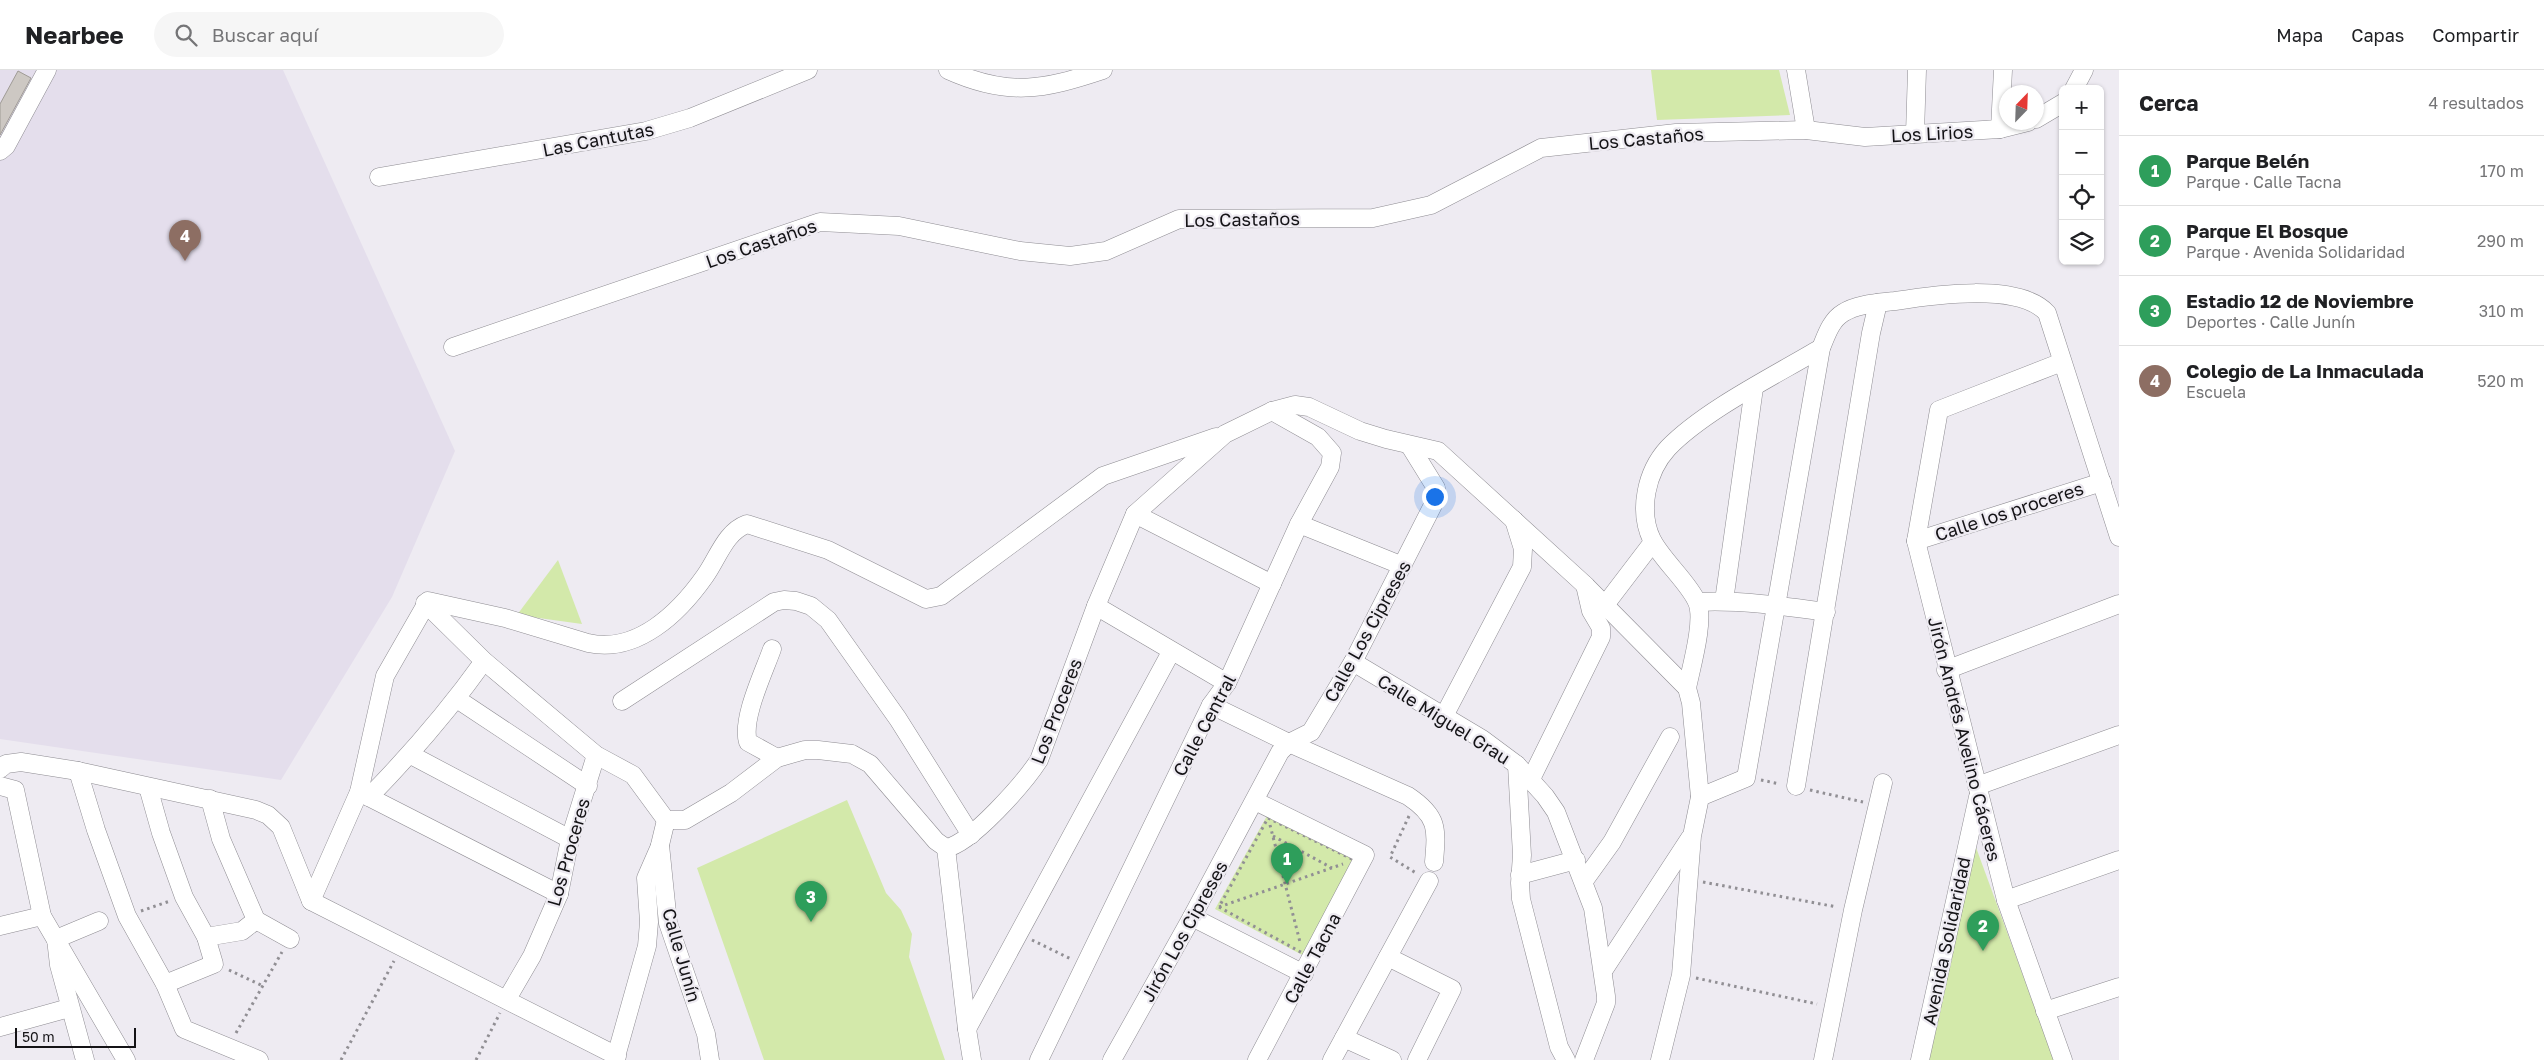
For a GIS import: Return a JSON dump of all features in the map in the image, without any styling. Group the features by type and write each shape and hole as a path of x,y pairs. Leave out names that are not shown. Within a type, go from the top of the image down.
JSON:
{"street":[{"path":"0,150 6,146 47,70"},
{"name":"Las Cantutas","path":"379,177 646,132 690,118 808,70"},
{"path":"948,70 989,85 1019,89 1059,84 1103,70"},
{"path":"1796,70 1806,130"},
{"path":"1915,134 1917,70"},
{"path":"2001,85 2002,70"},
{"path":"2076,85 2084,70"},
{"path":"2044,114 2059,105"},
{"name":"Los Lirios","path":"1806,130 1865,137 1999,129"},
{"name":"Los Castaños","path":"454,347 820,222 898,226 1020,251 1070,256 1106,251 1178,219 1373,218 1431,205 1541,148 1676,133 1806,130"},
{"path":"1700,797 1746,778 1820,348 1834,321 1842,313 1878,303 1937,296 1991,294 2036,304 2047,313 2119,537"},
{"path":"1796,786 1871,333 1878,303"},
{"path":"1687,688 1698,624 1698,602 1653,542 1645,516 1648,487 1659,460 1668,449 1696,424 1820,348"},
{"name":"Jirón Andrés Avelino Cáceres","path":"2062,362 1941,408 1938,412 1916,541 1946,670 2006,900 2063,1060"},
{"path":"1724,601 1754,388"},
{"name":"Los Proceres","path":"946,848 954,847 971,835 1029,776 1039,760 1096,606 1135,514 1225,434 1272,412 1295,405 1309,407 1360,431 1438,452 1514,519"},
{"name":"Calle Central","path":"1038,1060 1211,705 1227,683 1299,524 1330,467 1332,453 1318,437 1272,412"},
{"path":"311,901 364,795 385,676 425,603 432,600 505,618 588,643 602,646 615,644 637,638 678,610 705,576 726,541 738,528 747,524 828,550 926,599 934,599 941,596 1103,476 1225,434"},
{"name":"Calle Los Cipreses","path":"1262,808 1280,752 1289,743 1311,732 1353,662 1434,503 1436,488 1410,446"},
{"name":"Calle los proceres","path":"1916,541 2102,482"},
{"path":"1135,514 1272,584"},
{"path":"1514,519 1585,585 1687,688 1692,703 1700,797 1692,836 1681,975 1660,1060"},
{"path":"1444,716 1522,567 1523,549 1514,519"},
{"path":"1299,524 1403,566"},
{"path":"1605,605 1653,542"},
{"path":"1531,779 1601,637 1601,628 1591,611 1585,585"},
{"path":"622,701 774,602 790,600 810,606 828,620 898,719 971,835"},
{"path":"1698,602 1724,601 1776,605 1826,612"},
{"path":"425,603 484,662 596,755 633,775 666,820 685,820 731,793 777,758 805,750 852,754 870,764 936,841 946,848 972,1060"},
{"path":"1946,670 2119,604"},
{"path":"1096,606 1171,652 1227,683"},
{"path":"772,649 753,703 746,736 748,742 777,758"},
{"path":"967,1030 1171,652"},
{"path":"364,795 411,755 457,699 484,662"},
{"name":"Calle Miguel Grau","path":"1353,662 1482,739 1517,765 1531,779 1556,812 1593,908 1603,971 1606,1003 1584,1060"},
{"path":"457,699 588,786"},
{"path":"1211,705 1289,743 1392,788 1425,807 1432,817 1437,835 1434,862"},
{"path":"1978,789 2119,734"},
{"path":"1584,881 1612,842 1670,737"},
{"path":"411,755 570,839"},
{"name":"Los Proceres","path":"507,999 532,956 559,894 570,839 588,786 596,755"},
{"path":"0,769 6,764 21,762 78,771 210,799 256,810 268,815 282,827 311,901 507,999 616,1058 647,946 649,922 646,878 660,846"},
{"path":"1517,765 1522,838 1521,899 1559,1047 1566,1060"},
{"path":"78,771 96,830 127,916 165,984 184,1029 223,1054 259,1060"},
{"path":"1823,1060 1853,910 1883,783"},
{"path":"0,786 15,790 42,916 126,1060"},
{"path":"148,787 161,833 184,897 206,937 214,964 165,984"},
{"name":"Avenida Solidaridad","path":"1920,1060 1978,789"},
{"path":"364,795 559,894"},
{"path":"210,799 221,839 256,920 290,939"},
{"path":"1262,808 1359,858"},
{"name":"Jirón Los Cipreses","path":"1112,1060 1192,917 1262,808"},
{"name":"Calle Junín","path":"666,820 660,846 668,923 706,1034 710,1060"},
{"path":"1603,971 1692,836"},
{"name":"Calle Tacna","path":"1257,1060 1359,858"},
{"path":"1520,875 1576,860"},
{"path":"2006,900 2119,860"},
{"path":"1332,1060 1429,881"},
{"path":"0,926 42,916"},
{"path":"1192,917 1305,965"},
{"path":"206,937 242,931 256,920"},
{"path":"56,939 99,921"},
{"path":"56,939 59,965 84,1060"},
{"path":"1388,957 1452,989 1417,1060"},
{"path":"2045,1011 2119,986"},
{"path":"0,1026 69,1008"},
{"path":"1344,1038 1392,1060"}],"path":[{"path":"1262,808 1272,835 1305,965"},
{"path":"1262,808 1359,858"},
{"path":"1219,907 1262,808"},
{"path":"1404,810 1410,816 1390,857 1429,881"},
{"path":"1272,835 1332,868"},
{"path":"1192,917 1359,858"},
{"path":"1305,965 1306,955 1359,858"},
{"path":"1688,879 1853,910"},
{"path":"1219,907 1305,965"},
{"path":"1020,934 1085,965"},
{"path":"223,1054 290,939"},
{"path":"342,1060 402,946"},
{"path":"214,964 263,986"},
{"path":"1681,975 1833,1007"},
{"path":"476,1060 507,999"}],"shaded area":[{"path":"0,70 283,70 455,451 392,597 281,780 0,739"}],"green space":[{"path":"1651,70 1779,70 1790,115 1657,120"},
{"path":"558,560 582,624 517,615"},
{"path":"847,800 886,893 901,910 912,934 909,957 945,1060 764,1060 697,868"},
{"path":"1268,814 1358,859 1308,958 1215,909"},
{"path":"1974,842 2054,1060 1928,1060"}],"building":[{"path":"18,71 31,78 0,135 0,104"}],"place":[{"name":"Colegio de La Inmaculada","path":"185,261"},
{"name":"Parque Belén","path":"1287,884"},
{"name":"Estadio 12 de Noviembre","path":"811,922"},
{"name":"Parque El Bosque","path":"1983,951"}]}
